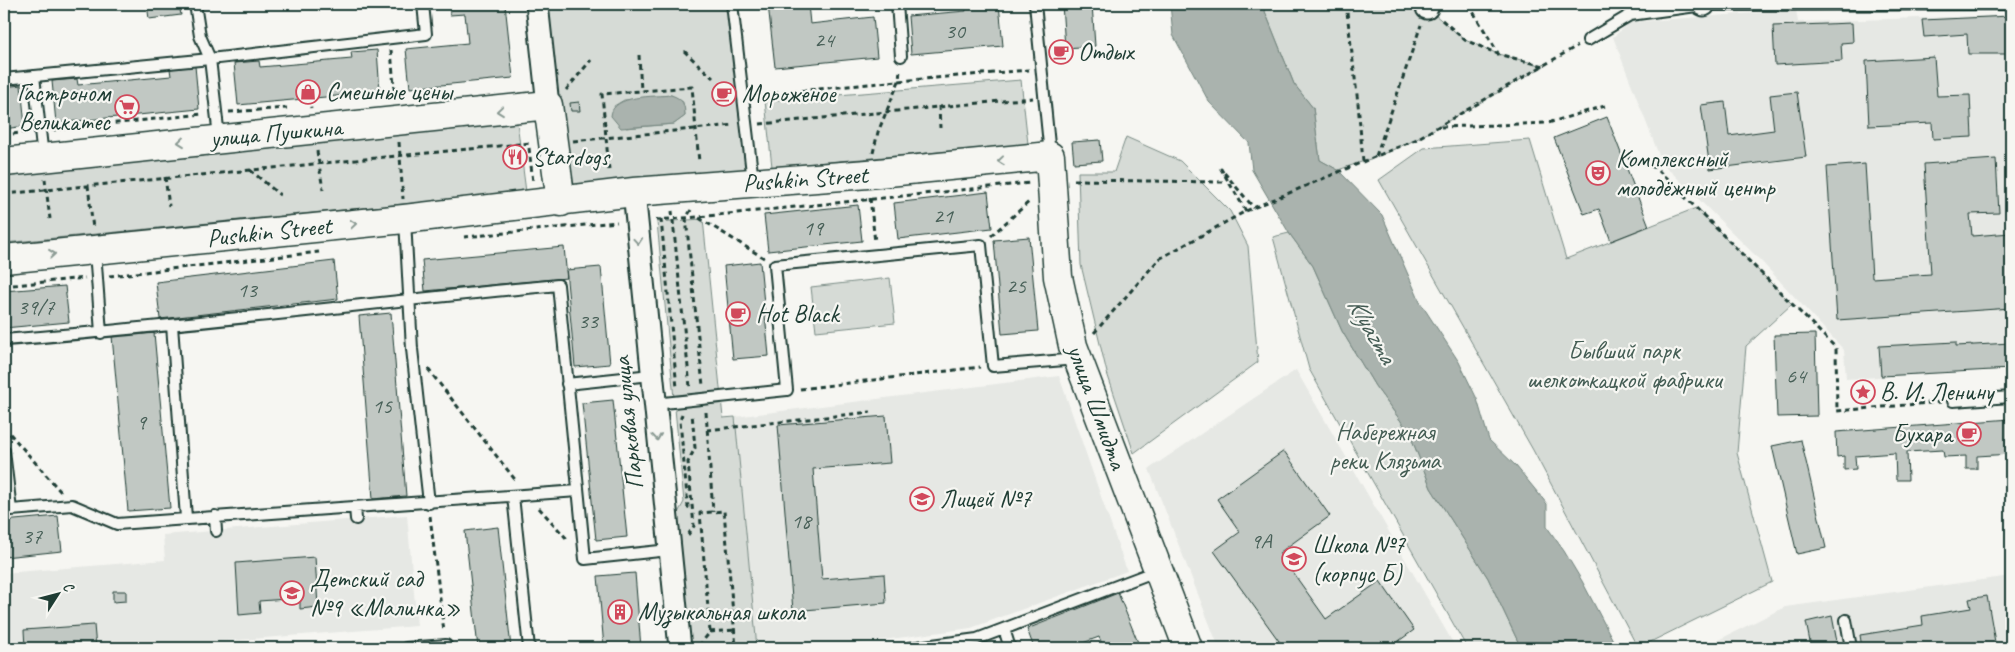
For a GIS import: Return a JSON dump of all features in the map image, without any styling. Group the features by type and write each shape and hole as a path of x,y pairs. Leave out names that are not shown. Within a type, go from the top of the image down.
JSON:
{"street":[{"path":"537,4 556,98 548,203"},
{"name":"улица Пушкина","path":"4,162 556,98"},
{"name":"Pushkin Street","path":"4,259 404,219 634,192 868,174 1044,179"},
{"name":"улица Шмидта","path":"1044,179 1058,277 1078,359 1188,648"},
{"name":"Парковая улица","path":"634,192 654,404 678,544 680,648"}],"lane":[{"path":"195,4 200,36 210,59 219,138"},
{"path":"4,79 210,59 426,34 423,4"},
{"path":"732,4 754,183"},
{"path":"897,4 901,56"},
{"path":"1035,4 1044,179"},
{"path":"1588,40 1630,15 1703,5 2011,4"},
{"path":"34,76 43,158"},
{"path":"404,219 412,349 429,502"},
{"path":"654,404 787,390 775,265 981,245 993,366 1078,359"},
{"path":"95,250 101,333"},
{"path":"4,340 101,333 410,299 558,285 585,559 678,544"},
{"path":"172,325 186,518"},
{"path":"568,384 651,375"},
{"path":"1953,401 2011,397"},
{"path":"4,451 11,510 72,505 116,524 578,491"},
{"path":"513,496 529,648"},
{"path":"355,507 356,519"},
{"path":"215,516 216,531"},
{"path":"910,648 977,639 1158,570"},
{"path":"1846,620 1851,648"},
{"path":"1004,629 1010,648"},
{"path":"406,648 446,646"}],"path":[{"path":"577,4 585,7"},
{"path":"1346,4 1363,162"},
{"path":"1471,4 1472,10 1498,54"},
{"path":"1376,157 1428,6 1465,40 1498,54 1544,66"},
{"path":"1091,336 1159,259 1254,208 1376,157 1440,127 1588,40"},
{"path":"684,51 713,78"},
{"path":"639,55 641,91"},
{"path":"556,98 591,60"},
{"path":"758,95 1030,70 1031,79"},
{"path":"609,170 602,94 692,87 699,162"},
{"path":"760,124 1033,98 1032,88"},
{"path":"938,106 940,128"},
{"path":"1440,127 1548,123 1605,106"},
{"path":"4,135 200,115"},
{"path":"566,142 734,125 734,132"},
{"path":"4,194 528,143"},
{"path":"1625,156 1656,168 1836,348 1837,410 1953,401"},
{"path":"43,158 50,219"},
{"path":"250,169 280,195"},
{"path":"1246,212 1221,169 1254,208"},
{"path":"165,177 169,206"},
{"path":"981,245 1044,179"},
{"path":"654,220 698,217 1044,179 1223,182"},
{"path":"88,185 95,250"},
{"path":"693,206 686,218 705,399 713,512"},
{"path":"698,217 775,265"},
{"path":"673,218 695,448 688,462 694,526 678,544"},
{"path":"660,219 678,402"},
{"path":"455,238 622,221"},
{"path":"4,286 329,251"},
{"path":"412,349 527,495 585,559"},
{"path":"787,390 993,366"},
{"path":"707,430 871,412"},
{"path":"4,427 72,505"},
{"path":"429,502 446,646"},
{"path":"698,648 710,632 700,513 724,511 736,648"},
{"path":"710,632 734,630"}],"shaded area":[{"path":"1796,10 1798,22 2011,15 2011,369 1846,379 1844,350 1760,260 1662,163 1613,37 1631,22"},
{"name":"Школа №7 (корпус Б)","path":"1296,370 1456,648 1219,648 1149,469"},
{"name":"Лицей №7","path":"1059,376 1127,571 971,628 825,648 757,648 735,417"},
{"name":"Детский сад №9 «Малинка»","path":"407,515 417,626 175,645 175,648 4,648 4,573 165,560 163,535"},
{"path":"2011,576 2011,648 1702,648 1785,607"}],"green space":[{"path":"537,4 732,4 754,183 561,202","holes":["671,95 683,102 685,116 674,124 626,128 614,106 624,100"]},
{"path":"1262,4 1422,4 1465,40 1498,54 1544,66 1415,140 1376,157 1338,170 1320,160 1313,108 1294,84"},
{"path":"1021,80 1028,144 772,167 765,101"},
{"path":"517,122 526,192 4,243 4,175"},
{"path":"1126,137 1180,161 1230,211 1248,246 1258,362 1134,453 1107,373 1081,265 1078,172 1114,172"},
{"name":"Бывший парк шелкоткацкой фабрики","path":"1530,140 1566,259 1696,208 1792,304 1746,346 1737,453 1772,582 1638,648 1533,450 1379,180 1424,148"},
{"path":"703,219 723,418 735,417 757,648 686,648 673,522 684,502 657,222"},
{"name":"Набережная реки Клязьма","path":"1289,233 1313,266 1342,331 1375,386 1409,432 1431,488 1488,578 1521,648 1467,648 1309,369 1273,237"},
{"path":"890,278 895,323 816,331 811,287"}],"water":[{"name":"Klyazma","path":"1170,4 1262,4 1294,84 1313,108 1320,160 1338,170 1382,215 1420,302 1459,362 1477,399 1489,440 1516,466 1547,504 1547,527 1582,581 1617,648 1521,648 1488,578 1431,488 1409,432 1375,386 1342,331 1313,266 1289,233 1252,170 1249,143 1209,102 1173,35"},
{"path":"671,95 681,100 685,112 685,116 674,124 621,128 611,116 613,109 626,100"}],"building":[{"path":"147,4 179,4 181,15 149,19"},
{"path":"449,4 505,4 513,78 410,88 406,49 468,43 465,14 450,15"},
{"path":"768,4 808,4 810,24 873,17 877,57 775,67"},
{"path":"965,4 999,4 1003,46 911,54 908,16 966,11"},
{"path":"1062,4 1092,4 1095,46 1065,48"},
{"path":"2011,16 2011,54 1968,54 1967,34 1924,37 1922,20"},
{"path":"1852,23 1853,42 1841,43 1842,61 1775,65 1773,26"},
{"path":"377,50 380,92 238,105 234,63 259,61 260,67 352,59 351,52"},
{"path":"1934,57 1937,96 1970,95 1972,137 1933,139 1932,123 1869,126 1866,61"},
{"path":"195,66 199,109 56,123 52,81 77,79 78,85 171,76 170,69"},
{"path":"21,85 25,126 4,129 4,87"},
{"path":"1797,92 1806,157 1710,169 1701,105 1725,102 1729,136 1774,130 1770,95"},
{"path":"579,102 580,111 571,111 570,103"},
{"name":"Комплексный молодёжный центр","path":"1607,117 1649,226 1611,241 1599,209 1584,214 1554,138"},
{"path":"1100,140 1102,161 1074,163 1072,142"},
{"path":"1996,159 1999,213 1970,214 1972,236 2011,233 2011,308 1837,320 1827,167 1865,164 1872,278 1931,274 1924,164"},
{"path":"988,192 992,228 898,239 894,203"},
{"path":"858,205 862,241 768,251 764,215"},
{"path":"1029,237 1038,331 1002,334 994,240"},
{"path":"564,247 567,278 425,291 422,260"},
{"path":"334,261 338,299 160,319 156,282"},
{"path":"760,262 769,356 733,359 724,266"},
{"path":"601,267 610,364 575,367 566,270"},
{"path":"65,286 69,322 4,328 4,291"},
{"path":"391,313 406,496 373,499 359,316"},
{"path":"154,333 170,508 128,511 112,336"},
{"path":"1815,334 1817,416 1777,417 1774,335"},
{"path":"1956,342 1956,346 2011,343 2011,369 1881,376 1879,346"},
{"path":"613,400 627,537 596,540 582,403"},
{"path":"886,416 890,463 813,469 822,579 884,574 886,603 793,611 778,425"},
{"path":"2011,419 2011,454 1977,456 1977,469 1966,469 1966,456 1944,457 1943,450 1907,452 1908,480 1896,480 1895,453 1855,456 1856,469 1844,470 1844,456 1837,457 1836,432"},
{"path":"1801,440 1826,548 1797,554 1772,446"},
{"path":"1284,451 1330,516 1279,553 1326,619 1380,581 1414,630 1389,648 1284,648 1214,551 1240,532 1217,499"},
{"path":"58,516 62,551 4,557 4,521"},
{"path":"498,527 511,648 478,648 465,531"},
{"path":"315,557 318,607 300,609 300,598 259,601 260,613 239,615 236,563"},
{"name":"Музыкальная школа","path":"635,573 641,648 604,648 598,576"},
{"path":"113,591 126,591 126,601 113,602"},
{"path":"1118,593 1139,645 1129,648 1104,648 1099,637 1069,648 1034,648 1027,629"},
{"path":"1987,596 1996,648 1862,648 1860,635 1923,625 1922,616 1971,608 1969,599"},
{"path":"1832,616 1837,642 1811,647 1806,622"},
{"path":"94,625 96,648 25,648 24,630"}],"place":[{"name":"Отдых","path":"1061,52"},
{"name":"Смешные цены","path":"308,92"},
{"name":"Мороженое","path":"724,94"},
{"name":"Гастроном Великатес","path":"127,107"},
{"name":"Stardogs","path":"515,157"},
{"name":"Комплексный молодёжный центр","path":"1598,173"},
{"name":"Hot Black","path":"738,314"},
{"name":"В. И. Ленину","path":"1863,392"},
{"name":"Бухара","path":"1969,434"},
{"name":"Лицей №7","path":"922,499"},
{"name":"Школа №7 (корпус Б)","path":"1294,559"},
{"name":"Детский сад №9 «Малинка»","path":"292,593"},
{"name":"Музыкальная школа","path":"620,612"}]}
